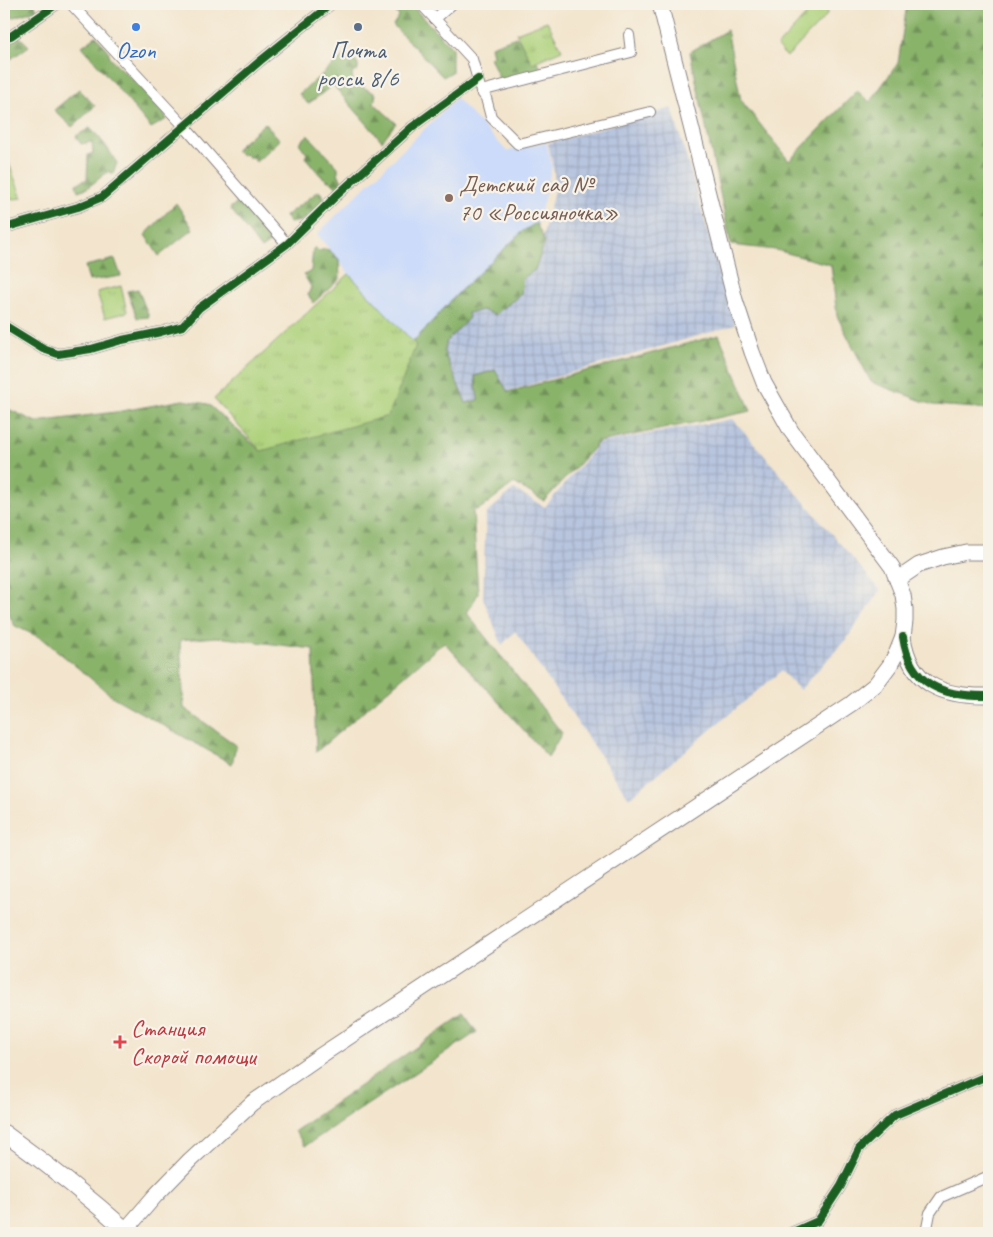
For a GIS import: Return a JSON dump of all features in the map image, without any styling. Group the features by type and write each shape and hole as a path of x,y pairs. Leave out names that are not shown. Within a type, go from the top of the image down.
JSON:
{"main road":[{"path":"660,4 735,300 764,382 791,431 892,567 903,595 905,610 903,637 905,649 918,674 936,688 952,693 968,696 989,696"},
{"path":"897,580 919,566 943,557 966,552 989,552"},
{"path":"4,1133 36,1156 126,1232 155,1196 190,1160 252,1103 851,704 875,684 890,665 903,637"}],"street":[{"path":"4,38 11,36 57,4"},
{"path":"72,4 184,126 287,244"},
{"path":"4,228 78,207 102,197 260,61 331,4"},
{"path":"421,4 472,59 491,117 518,144 650,112"},
{"path":"435,19 452,4"},
{"path":"481,91 631,52 629,35"},
{"path":"4,325 44,349 58,354 91,349 183,326 199,308 287,244 336,196 412,127 478,79"},
{"path":"791,1233 818,1221 841,1186 859,1149 895,1115 989,1075"},
{"path":"926,1233 930,1212 942,1197 989,1176"}],"shaded area":[{"name":"Детский сад № 70 «Россияночка»","path":"456,98 507,151 546,142 552,166 536,231 416,345 349,274 317,234"},
{"path":"672,108 735,325 466,403 444,351 447,336 467,313 483,310 535,269 555,186 548,143"},
{"path":"733,419 880,590 848,637 800,690 781,671 629,798 515,631 502,645 483,598 486,514 514,489 545,507 599,443"}],"green space":[{"path":"35,4 37,10 4,20 4,5"},
{"path":"388,4 410,4 452,48 452,72 443,77 393,25 399,16"},
{"path":"816,4 830,6 826,16 787,57 777,47"},
{"path":"907,4 989,4 989,409 933,405 871,382 837,316 831,265 776,250 731,245 690,52 727,30 741,100 789,161 857,91 870,102 898,63"},
{"path":"547,21 562,50 532,63 516,33"},
{"path":"17,34 29,46 8,61 4,55 4,43"},
{"path":"96,36 108,51 111,59 159,103 167,119 151,128 82,46"},
{"path":"516,37 538,63 543,73 501,83 490,57 493,56 491,46"},
{"path":"346,54 358,64 358,70 352,73 353,82 376,94 374,103 396,123 382,141 333,85 308,104 299,94"},
{"path":"79,89 95,106 72,127 54,110"},
{"path":"265,123 280,140 256,162 251,157 245,154 243,156 236,150"},
{"path":"90,128 105,144 117,163 113,174 109,171 87,188 78,191 76,184 87,179 88,155 93,153 92,142 81,144 76,136"},
{"path":"308,135 338,167 338,173 343,184 338,189 320,175 305,157 307,154 299,143"},
{"path":"8,161 22,198 4,200 4,162"},
{"path":"319,191 324,197 322,205 301,221 290,223 285,216"},
{"path":"239,202 274,240 261,249 230,208"},
{"path":"176,203 193,229 159,256 145,235"},
{"path":"536,223 545,242 535,270 523,278 521,294 495,315 483,310 468,313 469,318 447,341 444,352 466,403 478,400 475,376 495,370 508,392 719,335 751,411 599,442 544,501 514,483 481,508 473,511 478,594 467,613 562,733 548,757 444,642 316,752 313,649 217,637 180,640 184,708 236,745 232,764 113,697 43,639 15,626 4,605 4,407 36,422 116,412 183,400 208,404 261,451 393,390 414,341 459,292 523,231"},
{"path":"315,247 319,251 329,250 339,259 340,279 313,303 308,295 311,287 304,275 311,271 313,249"},
{"path":"115,259 121,276 89,281 85,266"},
{"path":"349,274 416,345 388,416 261,451 214,399"},
{"path":"121,286 127,312 105,318 97,292"},
{"path":"138,289 149,317 137,318 127,291"},
{"path":"464,1014 477,1032 305,1146 295,1131"}],"cycle path":[{"path":"4,38 11,36 57,4"},
{"path":"4,228 78,207 102,197 260,61 331,4"},
{"path":"4,325 43,349 58,354 91,349 183,326 199,308 287,244 336,196 412,127 478,79"},
{"path":"903,637 907,654 913,667 921,677 932,685 944,691 958,694 989,696"},
{"path":"791,1233 818,1221 841,1186 859,1149 895,1115 989,1075"}],"place":[{"name":"Ozon","path":"136,27"},
{"name":"Почта росси 8/6","path":"358,27"},
{"name":"Детский сад № 70 «Россияночка»","path":"449,198"},
{"name":"Станция Скорой помощи","path":"120,1042"}]}
